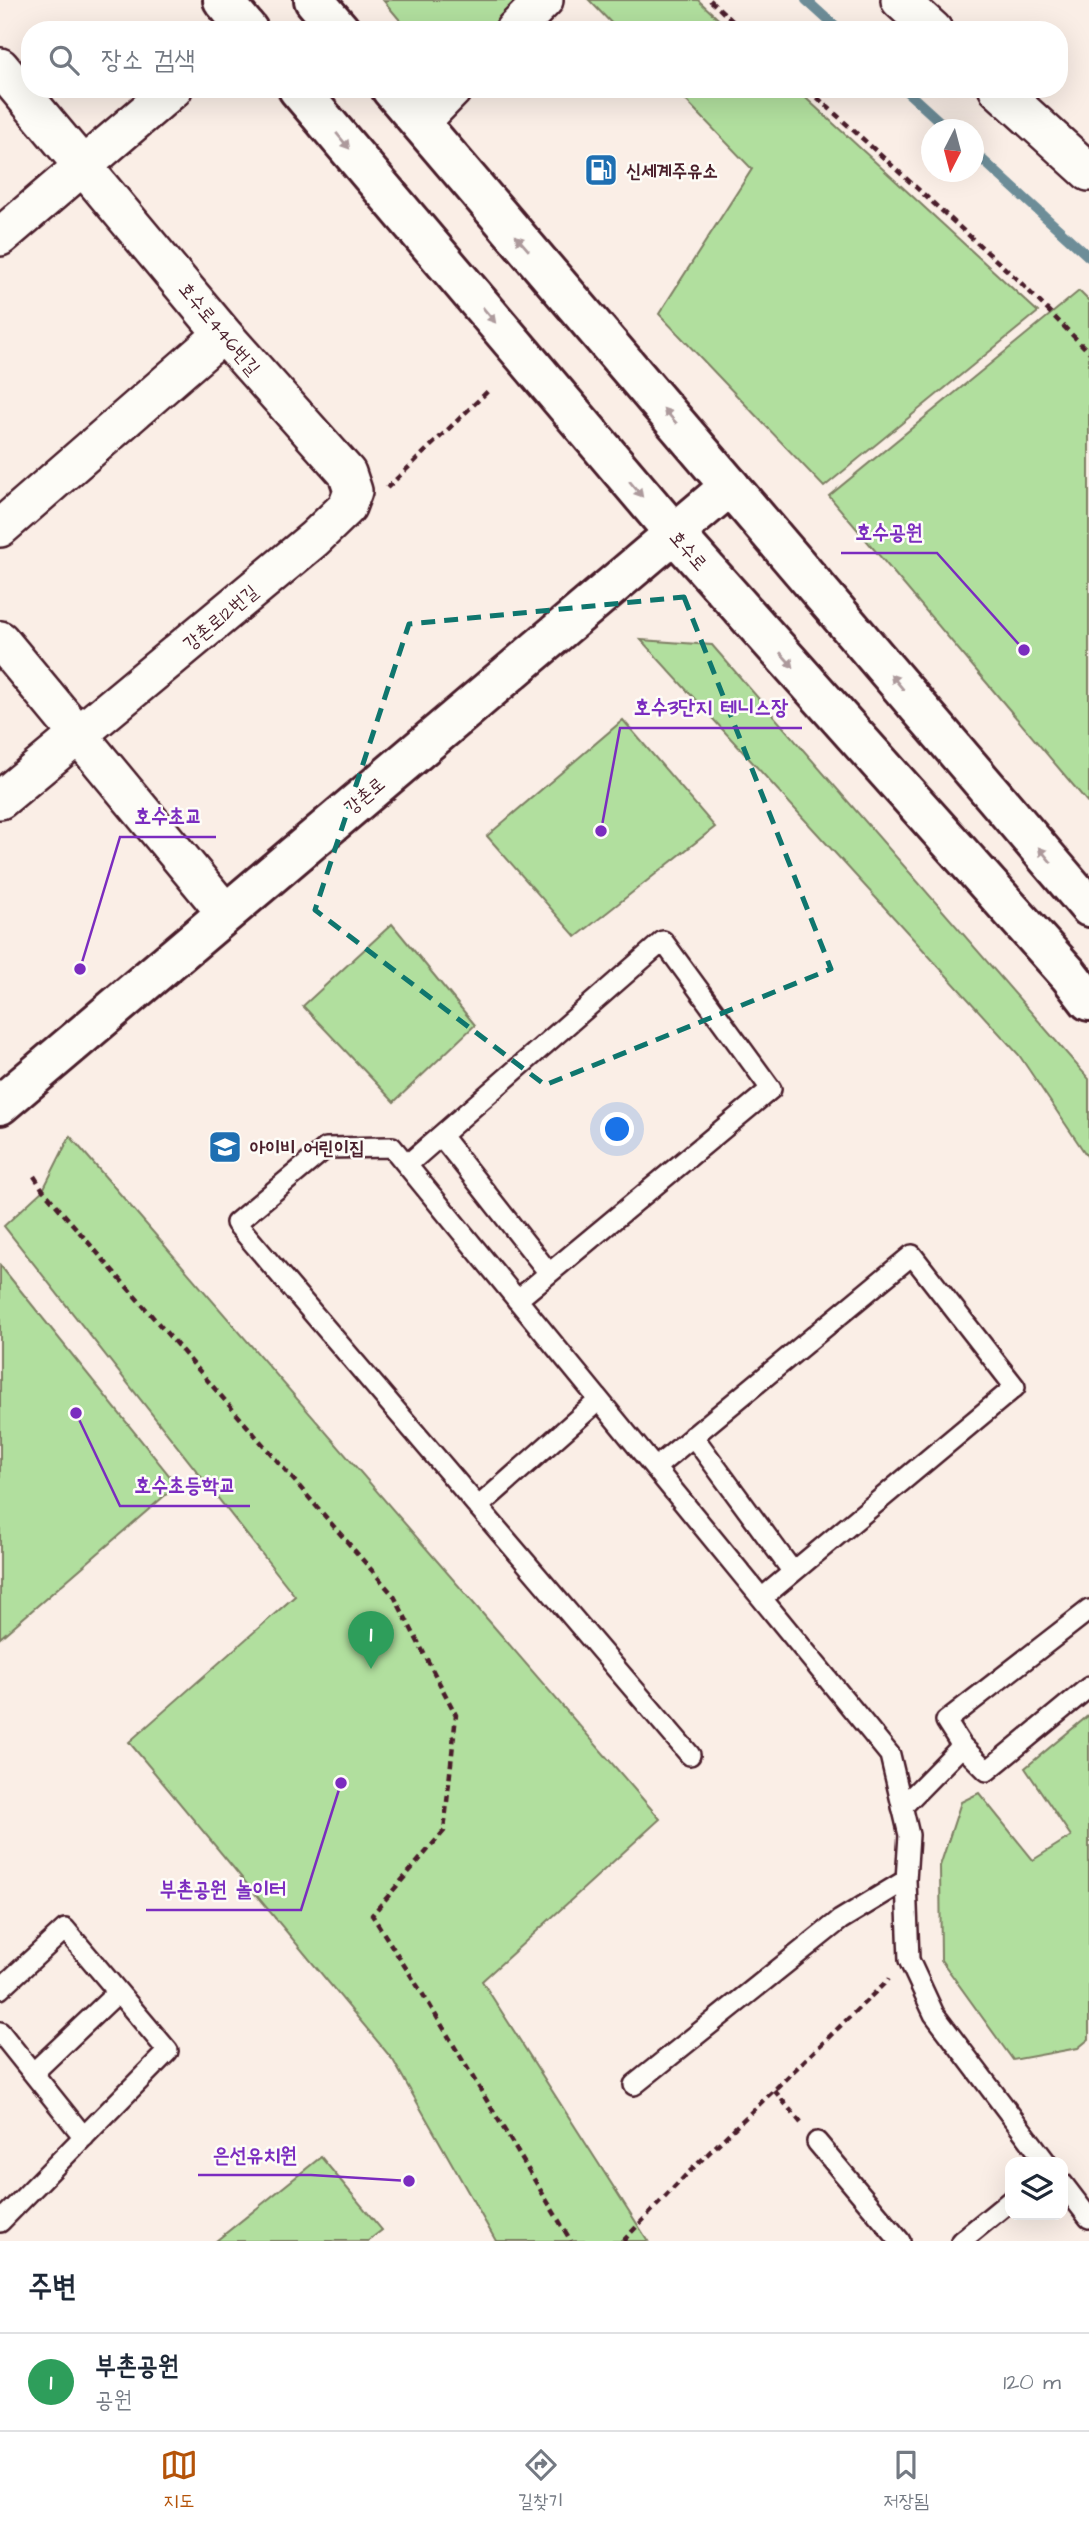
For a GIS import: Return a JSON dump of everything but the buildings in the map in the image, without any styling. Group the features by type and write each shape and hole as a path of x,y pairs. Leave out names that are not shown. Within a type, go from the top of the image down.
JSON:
{"main road":[{"path":"314,0 332,21"},
{"name":"호수로","path":"306,98 674,533 1060,965 1089,1001"},
{"path":"399,98 1089,907"},
{"name":"강촌로","path":"0,1105 730,486"}],"street":[{"path":"523,21 544,0"},
{"path":"900,0 923,21"},
{"name":"호수로446번길","path":"0,67 21,92"},
{"name":"호수로446번길","path":"26,98 223,334 347,473 353,491"},
{"path":"0,237 163,98"},
{"path":"420,123 444,98"},
{"path":"1008,98 1089,172"},
{"path":"0,528 223,334"},
{"name":"강촌로12번길","path":"0,800 314,539 347,507 353,491"},
{"path":"0,640 225,912"}],"lane":[{"path":"407,1165 663,941 771,1089 517,1300"},
{"path":"441,1136 549,1273"},
{"path":"690,1755 236,1223 326,1148 391,1147 890,1755 909,1835 906,1880 909,1960 934,2014 1042,2157"},
{"path":"655,1468 912,1255 1015,1387 762,1598"},
{"path":"478,1507 599,1400"},
{"path":"693,1436 793,1572"},
{"path":"1089,1610 946,1721 962,1746 987,1771 1089,1687"},
{"path":"902,1807 962,1746"},
{"path":"634,2085 840,1920 906,1880"},
{"path":"0,1989 65,1929 168,2051 0,2222"},
{"path":"33,2073 118,1992"},
{"path":"0,2032 84,2137"},
{"path":"817,2142 900,2241"},
{"path":"1068,2191 1089,2218"},
{"path":"961,2241 1005,2205"}],"path":[{"path":"710,0 732,21"},
{"path":"818,98 1020,282 1089,352"},
{"path":"353,491 384,492 488,391"},
{"path":"34,1176 52,1201 394,1596 456,1715 444,1831 372,1915 429,2004 571,2241"},
{"path":"622,2241 909,1960"},
{"path":"774,2090 817,2142"}],"highlighted area":[{"path":"684,597 831,969 545,1085 315,910 409,624"}],"green space":[{"path":"383,0 525,0 503,21 400,21"},
{"path":"589,0 698,0 720,21 609,21"},
{"path":"684,98 806,98 1038,312 824,487 659,314 752,169"},
{"path":"1079,291 1089,301 1089,804 829,496"},
{"path":"641,640 712,645 1089,1079 1089,1159 1019,1055"},
{"path":"623,720 715,827 576,937 487,836"},
{"path":"392,924 475,1025 394,1102 303,1006"},
{"path":"70,1136 660,1819 482,1981 648,2241 496,2241 393,2060 129,1742 295,1596 4,1226 43,1190"},
{"path":"0,1265 177,1485 0,1638"},
{"path":"1089,1715 1089,2039 1078,2048 1013,2060 941,1960 940,1866 961,1802 979,1793 1033,1860 1071,1836 1025,1768"},
{"path":"321,2157 382,2230 368,2241 216,2241"}],"waterway":[{"path":"806,0 829,21"},
{"path":"914,98 937,119"},
{"path":"984,161 1089,257"}],"place":[{"name":"신세계주유소","path":"601,170"},
{"name":"호수공원","path":"1024,650"},
{"name":"호수3단지 테니스장","path":"601,831"},
{"name":"호수초교","path":"80,969"},
{"name":"아이비 어린이집","path":"225,1147"},
{"name":"호수초등학교","path":"76,1413"},
{"name":"부촌공원","path":"371,1669"},
{"name":"부촌공원 놀이터","path":"341,1783"},
{"name":"은선유치원","path":"409,2181"}]}
